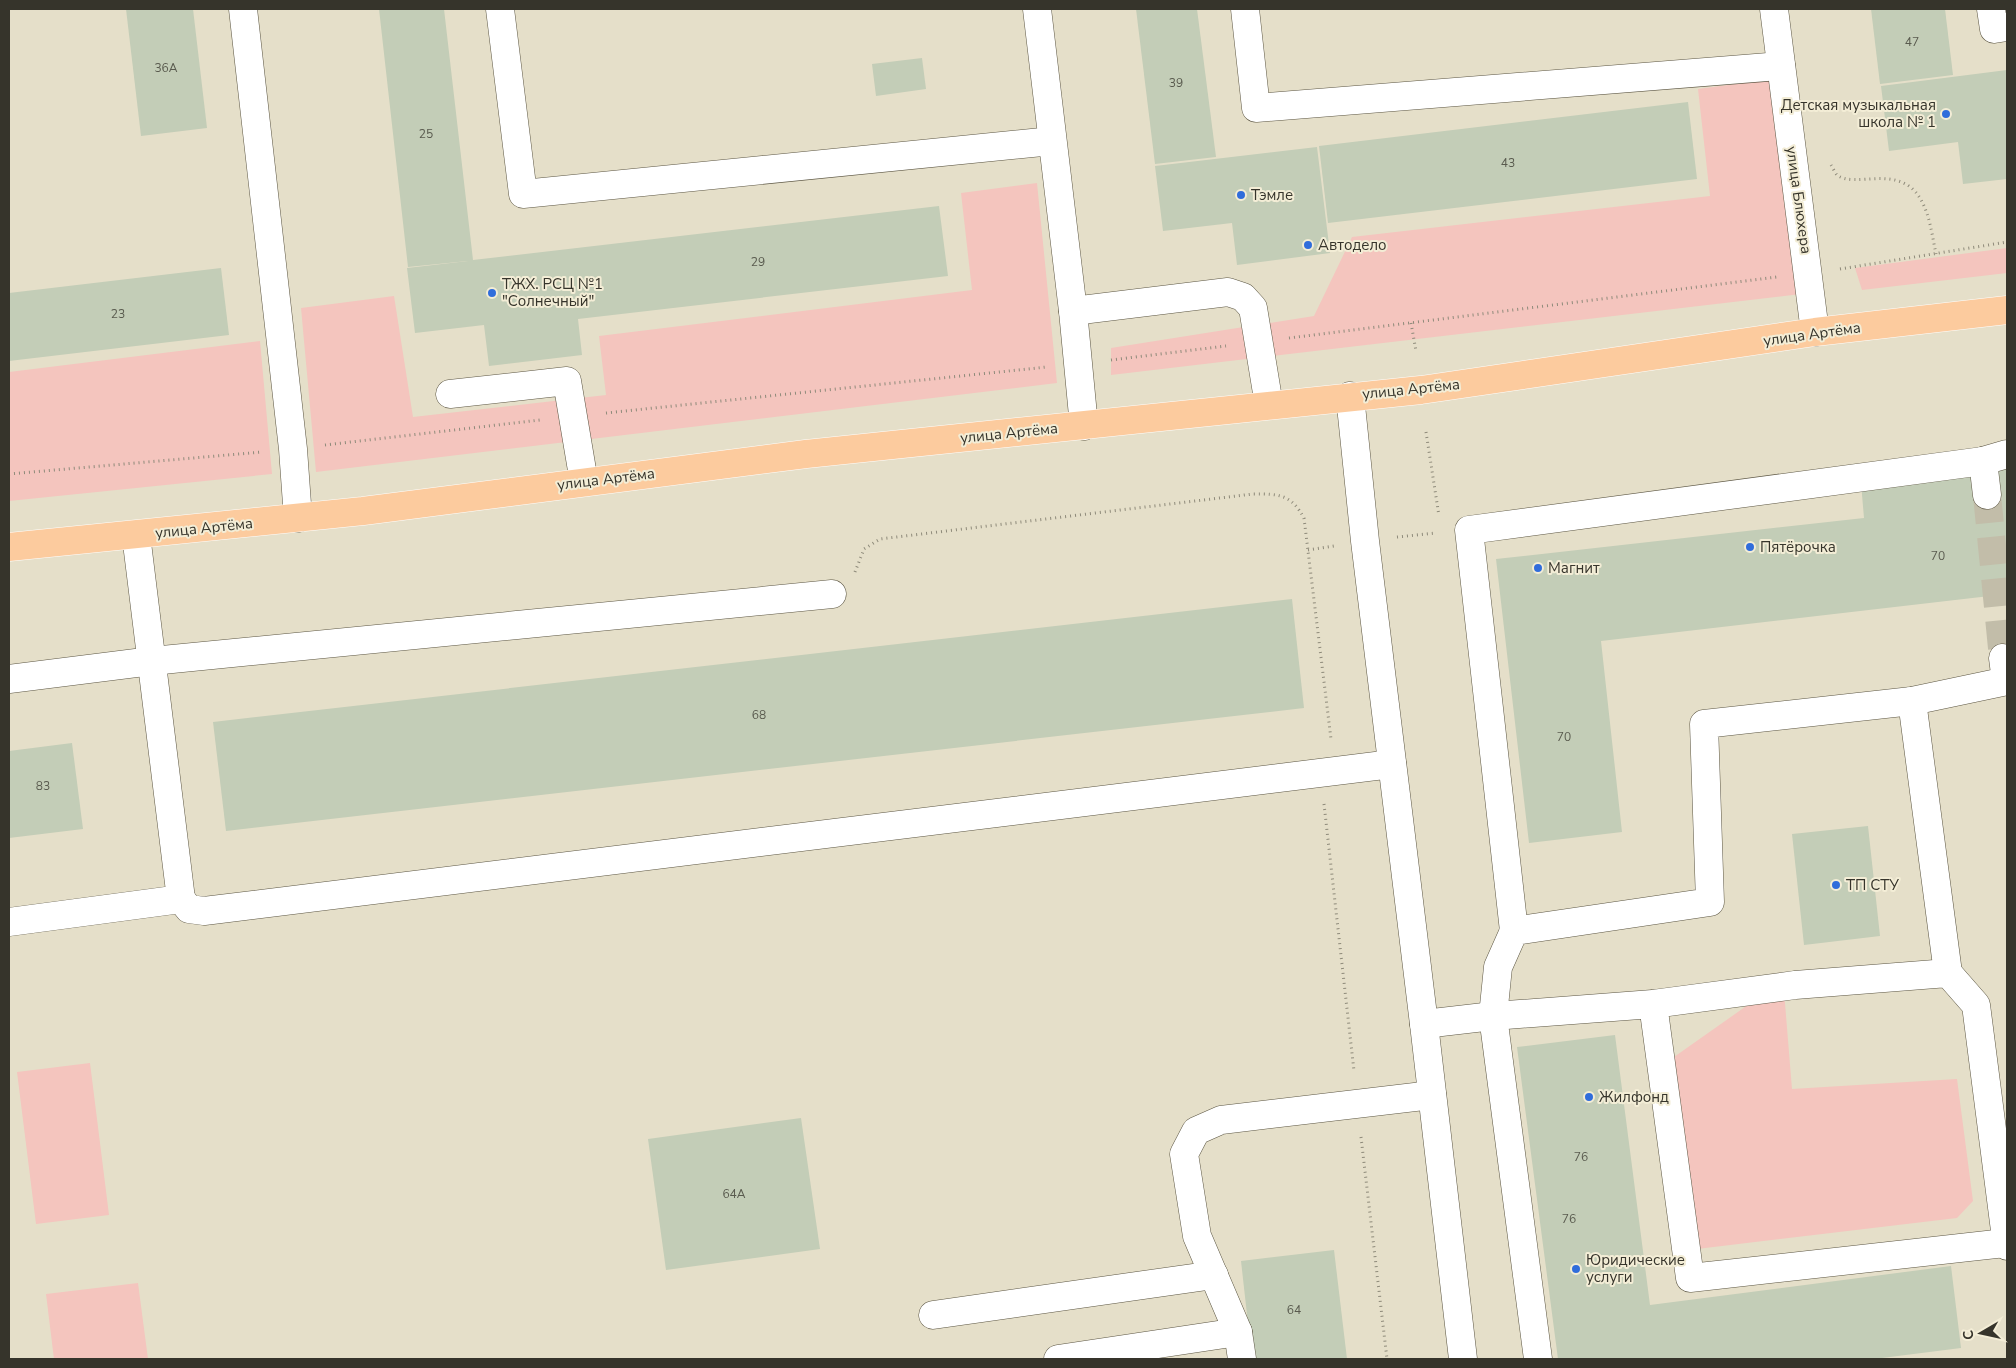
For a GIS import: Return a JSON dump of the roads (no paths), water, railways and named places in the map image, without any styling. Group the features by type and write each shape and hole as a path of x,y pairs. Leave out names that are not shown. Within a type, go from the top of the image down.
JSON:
{"main road":[{"name":"улица Артёма","path":"9,547 298,518 806,454 1421,390 1815,332 2007,310"}],"street":[{"path":"243,9 292,440 298,518"},
{"path":"500,9 523,194 1052,141"},
{"path":"1037,9 1073,311 1084,426"},
{"path":"1245,9 1256,108 1781,66"},
{"name":"улица Блюхера","path":"1774,9 1815,332"},
{"path":"1991,9 1994,29 2007,27"},
{"path":"1073,311 1228,292 1243,297 1253,308 1269,405"},
{"path":"450,394 567,381 584,482"},
{"path":"1350,396 1365,541 1463,1359"},
{"path":"1538,1359 1493,1016 1498,967 1514,931 1469,530 1995,458 1987,495"},
{"path":"136,535 181,899 189,910 204,911 1392,764"},
{"path":"9,679 152,661 832,594"},
{"path":"1514,931 1710,902 1704,724 1912,701 2006,673"},
{"path":"1653,1004 1690,1278 2006,1244 1976,1005 1948,973 1912,701"},
{"path":"9,922 181,899"},
{"path":"1424,1024 1493,1016 1653,1004 1795,985 1948,973"},
{"path":"1242,1359 1238,1332 1197,1236 1184,1154 1196,1131 1221,1120 1432,1095"},
{"path":"933,1315 1214,1276"},
{"path":"1058,1359 1238,1332"}],"tunnel":[{"path":"1987,495 2003,658"}],"place":[{"name":"Детская музыкальная школа № 1","path":"1946,114"},
{"name":"Тэмле","path":"1241,195"},
{"name":"Автодело","path":"1308,245"},
{"name":"ТЖХ. РСЦ №1 \"Солнечный\"","path":"492,293"},
{"name":"Пятёрочка","path":"1750,547"},
{"name":"Магнит","path":"1538,568"},
{"name":"ТП СТУ","path":"1836,885"},
{"name":"Жилфонд","path":"1589,1097"},
{"name":"Юридические услуги","path":"1576,1269"}]}
